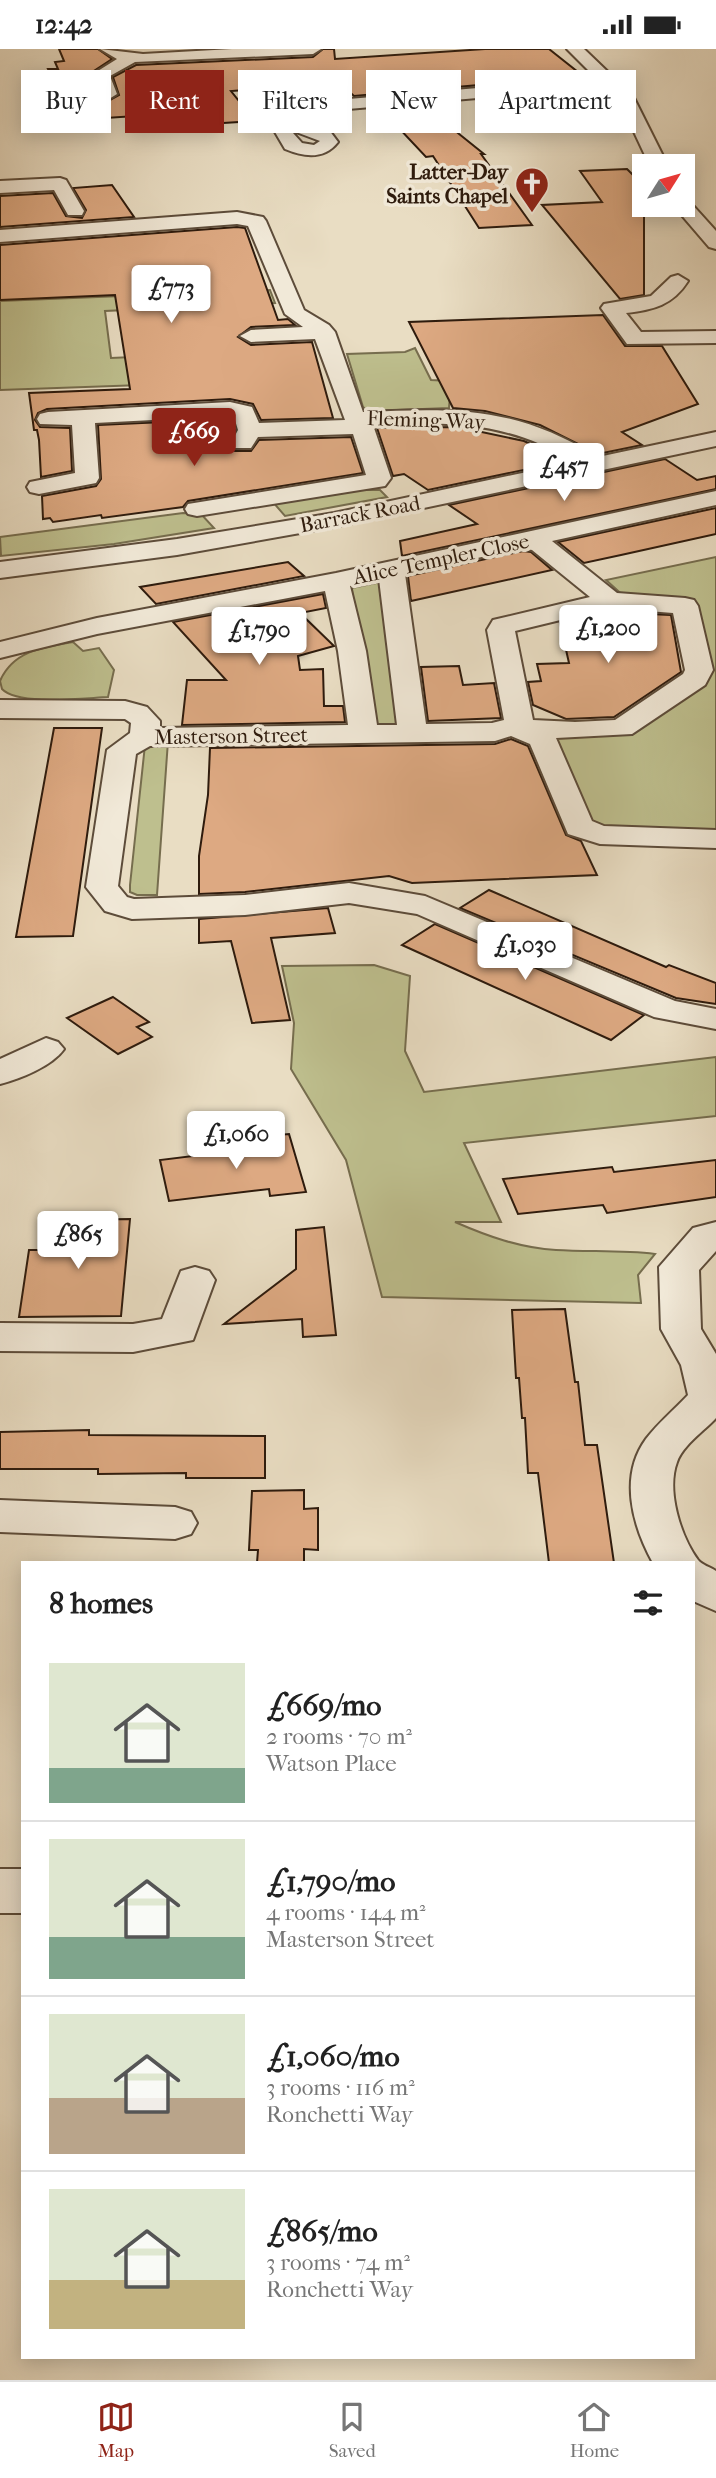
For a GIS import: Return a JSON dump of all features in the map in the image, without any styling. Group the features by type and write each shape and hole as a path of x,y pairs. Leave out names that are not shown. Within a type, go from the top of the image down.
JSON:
{"street":[{"path":"108,49 131,58 313,49"},
{"path":"575,49 598,70"},
{"path":"108,70 131,58"},
{"path":"352,103 475,93"},
{"path":"636,119 653,154"},
{"path":"0,187 59,180 75,211"},
{"path":"693,217 716,243"},
{"path":"0,236 251,219 259,223 295,314 324,332"},
{"path":"661,301 673,291 678,281"},
{"path":"683,305 661,301 611,308 635,339 716,337"},
{"path":"251,336 324,332"},
{"name":"Fleming Way","path":"324,332 350,410 360,423 455,418 503,424 546,436 595,465"},
{"path":"48,419 230,409 244,412 247,436 360,423 379,478 376,481 240,511 197,509"},
{"path":"38,487 87,478 83,417"},
{"name":"Barrack Road","path":"0,570 150,551 309,524 716,439"},
{"name":"Alice Templer Close","path":"0,650 97,626 336,581 716,498"},
{"path":"526,541 541,545 610,600"},
{"path":"391,569 413,733"},
{"path":"336,581 352,651 364,735"},
{"path":"514,727 519,724 519,719 501,630 503,626 610,600"},
{"name":"Masterson Street","path":"610,600 684,606 699,670 695,679 622,728 575,731 514,727 495,732 144,737 122,750 102,887 116,904 132,909 191,908 349,893 394,899 425,906 666,1010 716,1019"},
{"path":"0,709 125,710 137,713 146,721 144,737"},
{"path":"514,727 542,739 579,827 600,835 716,839"},
{"path":"0,1073 46,1049"},
{"path":"676,1561 661,1537 651,1476 656,1457 699,1414 709,1397 702,1365 681,1329 679,1267 707,1237 716,1234"},
{"path":"0,1337 133,1338 179,1330 195,1280"},
{"path":"0,1516 175,1523"},
{"path":"695,1579 716,1594"},
{"path":"0,1891 21,1891"}],"green space":[{"path":"270,290 275,303 105,311 111,358 267,351 312,379 0,390 0,301"},
{"path":"415,348 431,380 451,381 449,408 370,411 363,407 347,354 405,352"},
{"path":"345,490 380,490 387,497 285,516 272,501"},
{"path":"183,513 201,514 214,528 114,544 1,556 0,537"},
{"path":"716,557 716,834 587,827 546,735 618,732 694,683 689,602 627,599 606,580"},
{"path":"386,581 406,728 360,728 352,588"},
{"path":"73,642 83,651 99,648 114,670 108,697 22,698 2,689 0,681 21,657 40,649"},
{"path":"168,741 157,895 137,895 130,892 130,885 145,745"},
{"path":"374,965 410,976 405,1051 424,1092 716,1057 716,1116 464,1143 501,1222 455,1222 530,1247 655,1254 638,1275 641,1303 382,1297 346,1160 291,1069 294,1023 282,966"}],"building":[{"path":"59,49 98,49 112,59 96,70 48,70 58,69 55,62 64,61"},
{"path":"323,49 334,49 335,59 485,49 549,49 575,70 475,70 475,85 461,87 461,70 366,70 366,95 354,96 352,70 238,70 238,90 231,91 238,100 238,122 224,123 224,70 126,70 136,65 313,57"},
{"path":"125,71 125,117 111,118 111,99 119,95 113,77"},
{"path":"404,133 458,133 484,154 481,154 532,225 479,228 433,156 426,157"},
{"path":"627,169 632,174 632,217 644,217 644,295 620,299 542,205 602,202 580,171"},
{"path":"112,185 134,217 0,227 0,196 53,193 66,216 82,218 86,210 73,188"},
{"path":"245,228 278,320 288,319 295,325 251,327 238,337 251,345 312,342 333,418 261,420 253,404 230,399 47,409 38,413 35,420 40,427 70,428 72,471 41,477 39,440 37,430 34,430 29,393 130,389 115,295 0,300 0,245"},
{"path":"603,315 625,346 662,346 698,404 622,432 642,445 598,454 540,425 485,411 453,408 409,322"},
{"path":"230,419 235,430 229,445 235,451 251,451 259,440 351,437 363,473 188,501 183,507 102,518 101,515 53,522 50,518 43,519 42,496 96,486 101,479 98,425"},
{"path":"458,427 524,441 567,461 428,490 404,474 393,476 377,428"},
{"path":"665,459 697,480 716,476 716,489 402,556 400,541 477,524 449,505"},
{"path":"716,508 716,534 584,563 558,542"},
{"path":"523,551 531,552 552,570 411,601 408,576"},
{"path":"288,562 304,576 156,604 140,587"},
{"path":"323,594 326,608 300,613 334,646 298,656 300,670 323,669 324,706 343,706 345,722 182,725 187,680 226,680 173,622"},
{"path":"605,612 671,615 681,672 614,717 566,719 533,705 528,682 541,681 537,664 569,663 560,623"},
{"path":"459,666 463,685 494,683 501,718 428,721 421,667"},
{"path":"54,728 102,728 73,936 16,937"},
{"path":"511,739 528,746 566,835 581,841 597,875 412,883 389,876 245,892 199,894 199,856 208,795 210,748 495,744"},
{"path":"489,890 666,967 669,965 716,983 716,1004 676,998 460,908"},
{"path":"328,908 335,933 271,938 290,1020 252,1023 231,941 199,943 199,919"},
{"path":"435,924 644,1015 611,1040 402,945"},
{"path":"113,997 149,1022 137,1027 152,1037 118,1054 67,1018"},
{"path":"289,1134 306,1192 270,1196 269,1189 169,1201 160,1160 259,1148 256,1137"},
{"path":"716,1160 716,1197 607,1213 603,1205 518,1214 503,1179 612,1167 614,1172"},
{"path":"130,1219 121,1316 19,1317 29,1250 51,1250 55,1220"},
{"path":"324,1227 336,1335 303,1337 302,1319 224,1324 296,1269 296,1230"},
{"path":"565,1309 575,1382 578,1382 585,1445 597,1445 614,1561 549,1561 538,1473 528,1473 525,1418 522,1418 519,1378 516,1378 512,1310"},
{"path":"89,1430 89,1435 265,1436 265,1478 186,1478 186,1473 98,1474 98,1469 0,1469 0,1432"},
{"path":"304,1490 304,1509 318,1508 318,1550 304,1549 304,1561 257,1561 258,1550 249,1550 252,1491"}],"place":[{"name":"Latter-Day Saints Chapel","path":"532,214"}]}
